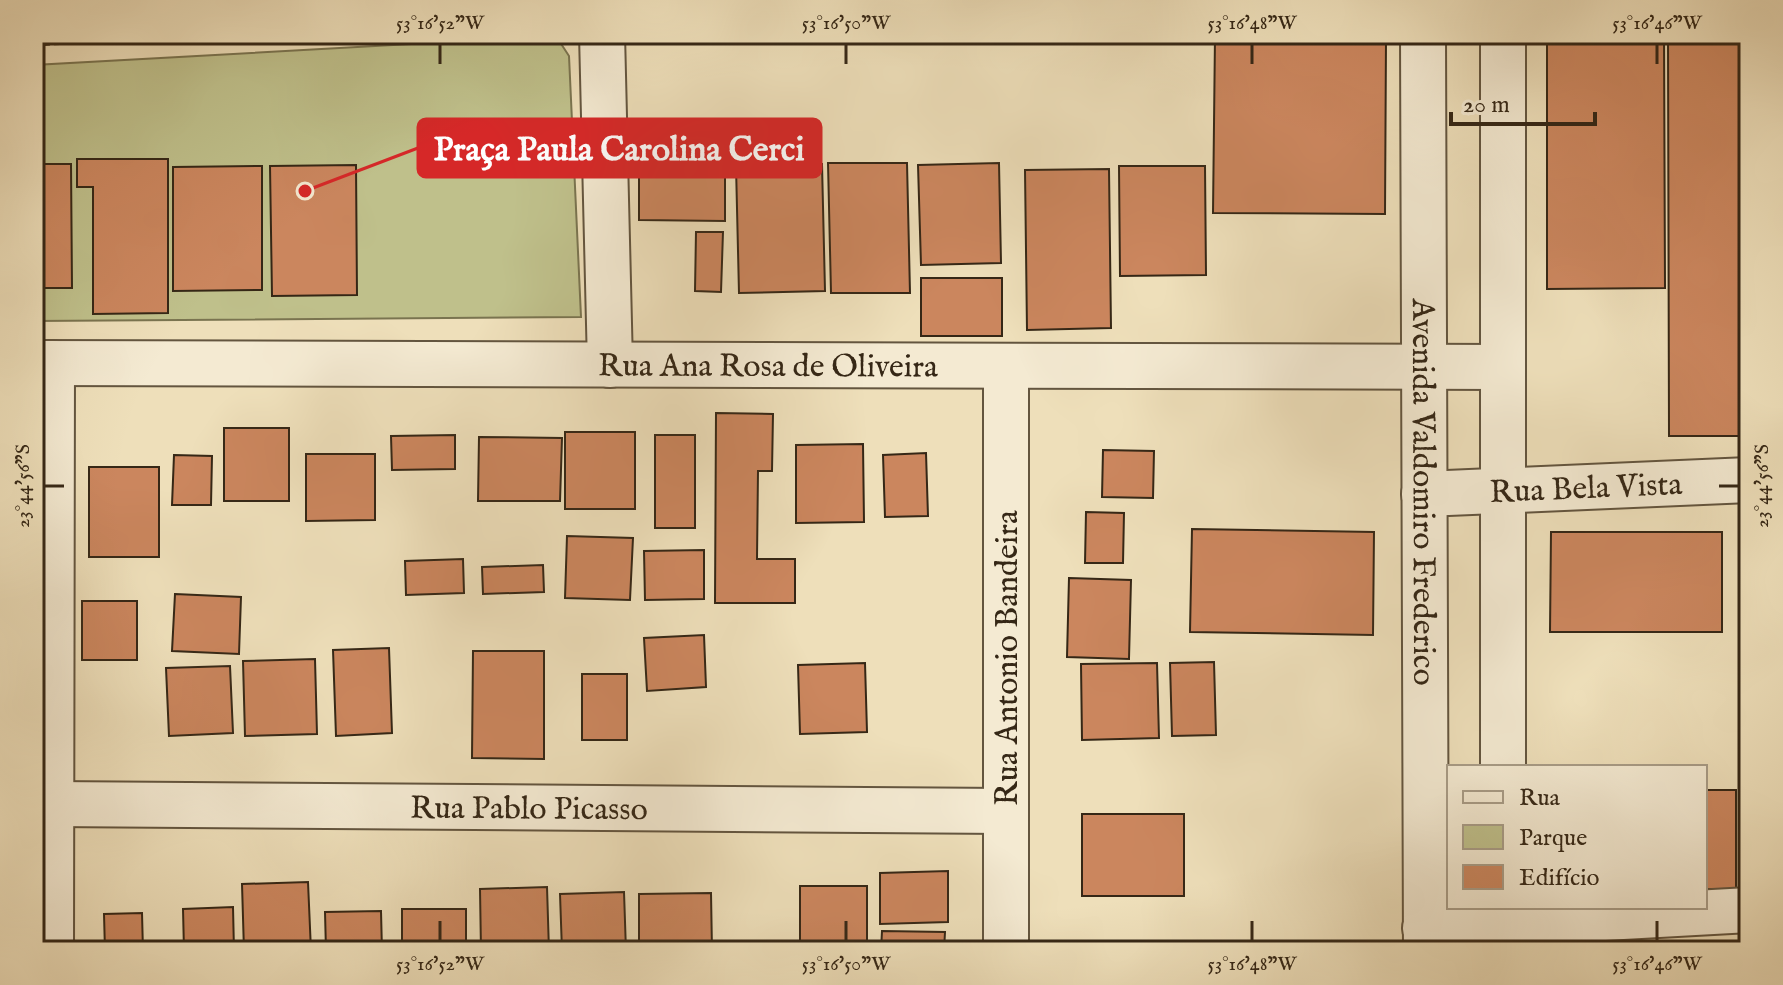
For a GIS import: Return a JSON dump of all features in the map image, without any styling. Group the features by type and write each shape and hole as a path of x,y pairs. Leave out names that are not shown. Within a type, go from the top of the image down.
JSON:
{"street":[{"path":"602,34 610,365"},
{"name":"Avenida Valdomiro Frederico","path":"1423,34 1426,939"},
{"path":"1503,34 1503,765"},
{"path":"43,363 51,951"},
{"name":"Rua Ana Rosa de Oliveira","path":"43,363 1503,367"},
{"name":"Rua Antonio Bandeira","path":"1006,366 1006,951"},
{"name":"Rua Bela Vista","path":"1424,494 1749,480"},
{"name":"Rua Pablo Picasso","path":"51,804 1006,811"},
{"path":"1426,939 1503,927 1749,910"}],"path":[{"path":"34,44 210,34"}],"green space":[{"path":"556,36 569,56 581,317 34,321 34,65"}],"building":[{"path":"1547,34 1664,34 1665,288 1547,289"},
{"path":"1668,34 1749,34 1749,436 1669,436"},
{"path":"1215,36 1386,39 1385,214 1213,213"},
{"path":"77,159 168,159 168,313 93,314 93,187 77,187"},
{"path":"639,160 725,162 725,221 639,220"},
{"path":"828,163 907,163 910,293 831,293"},
{"path":"999,163 1001,263 921,265 918,165"},
{"path":"34,164 71,164 72,288 34,288"},
{"path":"822,164 825,291 739,293 736,166"},
{"path":"356,165 357,295 272,296 270,166"},
{"path":"262,166 262,290 173,291 173,167"},
{"path":"1119,166 1205,166 1206,275 1120,276"},
{"path":"1109,169 1111,328 1027,330 1025,170"},
{"path":"696,232 723,232 721,292 695,291"},
{"path":"921,278 1002,278 1002,336 921,336"},
{"path":"716,413 773,414 772,471 758,471 757,559 795,559 795,603 715,603"},
{"path":"224,428 289,428 289,501 224,501"},
{"path":"565,432 635,432 635,509 565,509"},
{"path":"455,435 455,469 392,470 391,436"},
{"path":"655,435 695,435 695,528 655,528"},
{"path":"479,437 562,438 560,501 478,501"},
{"path":"863,444 864,522 796,523 796,445"},
{"path":"1103,450 1154,451 1153,498 1102,497"},
{"path":"926,453 928,516 885,517 883,455"},
{"path":"306,454 375,454 375,520 306,521"},
{"path":"174,455 212,456 211,505 172,505"},
{"path":"89,467 159,467 159,557 89,557"},
{"path":"1086,512 1124,513 1123,563 1085,563"},
{"path":"1192,529 1374,532 1373,635 1190,632"},
{"path":"1551,532 1722,532 1722,632 1550,632"},
{"path":"567,536 633,538 630,600 565,598"},
{"path":"704,550 704,599 645,600 644,551"},
{"path":"463,559 464,593 406,595 405,561"},
{"path":"543,565 544,592 483,594 482,567"},
{"path":"1069,578 1131,580 1129,659 1067,657"},
{"path":"175,594 241,597 239,654 172,651"},
{"path":"82,601 137,601 137,660 82,660"},
{"path":"704,635 706,687 647,691 644,638"},
{"path":"389,648 392,733 336,736 333,650"},
{"path":"473,651 544,651 544,759 472,758"},
{"path":"315,659 317,734 245,736 243,661"},
{"path":"1214,662 1216,735 1172,736 1170,663"},
{"path":"865,663 867,732 800,734 798,665"},
{"path":"1157,663 1159,738 1082,740 1081,664"},
{"path":"230,666 233,733 169,736 166,668"},
{"path":"582,674 627,674 627,740 582,740"},
{"path":"1707,790 1736,790 1736,889 1707,889"},
{"path":"1082,814 1184,814 1184,896 1082,896"},
{"path":"948,871 948,922 880,924 880,873"},
{"path":"308,882 311,951 244,951 242,884"},
{"path":"800,886 867,886 867,951 800,951"},
{"path":"547,887 549,951 481,951 480,889"},
{"path":"624,892 626,951 562,951 560,894"},
{"path":"711,893 712,951 639,951 639,894"},
{"path":"233,907 234,951 184,951 183,909"},
{"path":"402,909 466,909 466,951 402,951"},
{"path":"381,911 382,951 326,951 325,912"},
{"path":"142,913 143,951 105,951 104,914"},
{"path":"882,931 945,932 944,951 881,951"}],"place":[{"name":"Praça Paula Carolina Cerci","path":"305,191"}]}
